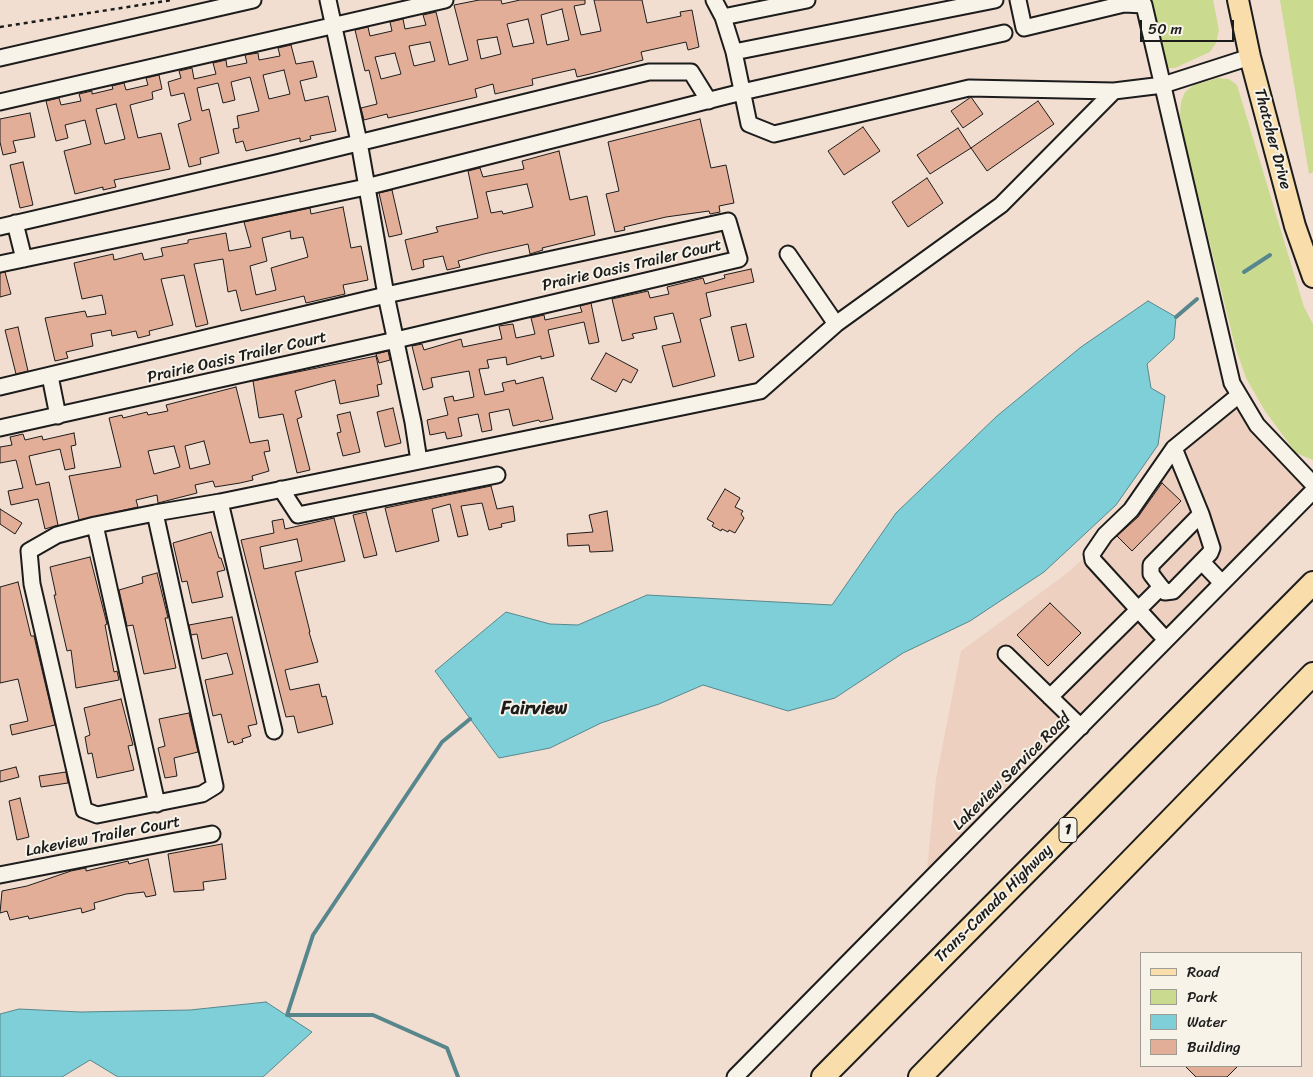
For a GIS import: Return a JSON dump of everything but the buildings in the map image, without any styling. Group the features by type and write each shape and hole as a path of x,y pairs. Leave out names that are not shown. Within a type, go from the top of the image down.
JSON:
{"highway":[{"name":"Trans-Canada Highway","path":"823,1077 1313,583"},
{"path":"920,1077 1313,674"}],"main road":[{"name":"Thatcher Drive","path":"1238,0 1250,57 1295,226 1313,277"}],"street":[{"path":"0,58 253,0"},
{"path":"328,0 359,142 386,295 413,422 418,461"},
{"path":"0,102 445,0"},
{"path":"714,0 723,18 734,52 749,124 774,134 969,88 1114,91 1163,85 1250,57"},
{"path":"723,18 807,0"},
{"path":"734,52 995,0"},
{"path":"1018,0 1024,28 1124,4 1144,6 1232,383 1257,425 1313,484"},
{"path":"0,264 366,187 742,92 1004,33"},
{"path":"0,227 649,72 691,72 709,101"},
{"path":"155,513 215,786 202,794 97,815 84,810 32,584 29,551 57,535 94,525 155,513 220,502 760,391 836,324 1001,205 1114,91"},
{"name":"Prairie Oasis Trailer Court","path":"0,387 386,295 728,221 739,259 396,340 0,428"},
{"path":"15,223 24,259"},
{"path":"788,254 836,324"},
{"path":"50,376 58,416"},
{"path":"1166,640 1094,560 1092,554 1094,549 1131,510 1174,448 1239,395"},
{"path":"1174,448 1201,514 1212,548 1202,562 1173,591 1165,592 1150,574 1151,565 1201,514"},
{"path":"281,489 298,515 497,475"},
{"name":"Lakeview Service Road","path":"735,1077 1313,491"},
{"path":"220,502 274,731"},
{"path":"94,525 157,804"},
{"path":"1202,562 1222,583"},
{"path":"1050,697 1161,588"},
{"path":"1006,654 1081,726"},
{"name":"Lakeview Trailer Court","path":"0,875 212,834"}],"path":[{"path":"0,27 172,0"}],"shaded area":[{"path":"1231,384 1313,488 927,869 936,779 961,651 1066,574 1144,505 1171,451 1218,404"}],"green space":[{"path":"1142,0 1213,0 1219,30 1216,43 1210,52 1175,68 1165,68"},
{"path":"1280,0 1313,0 1313,172 1309,174"},
{"path":"1218,78 1229,79 1237,85 1304,307 1313,324 1313,460 1296,453 1265,411 1246,378 1235,346 1180,115 1181,102 1185,92 1194,85"}],"water":[{"path":"1148,301 1176,317 1174,339 1147,364 1151,388 1165,396 1158,445 1116,505 1044,572 970,621 903,653 835,698 788,711 703,685 659,704 601,723 550,748 499,758 435,671 506,612 550,624 578,625 647,595 832,605 896,513 997,416 1081,347"},
{"path":"266,1002 312,1032 263,1077 118,1077 90,1060 62,1077 0,1077 0,1014 19,1009 81,1012 190,1010"}],"waterway":[{"path":"1244,272 1270,255"},
{"path":"1176,317 1197,299"},
{"path":"458,1077 447,1048 373,1015 287,1015 313,935 442,742 470,719"}],"district":[{"name":"Fairview","path":"534,709"}]}
